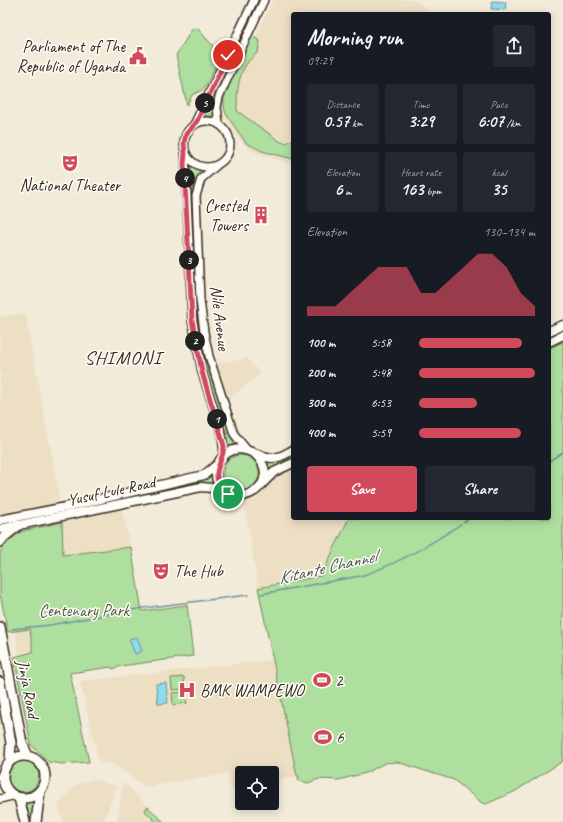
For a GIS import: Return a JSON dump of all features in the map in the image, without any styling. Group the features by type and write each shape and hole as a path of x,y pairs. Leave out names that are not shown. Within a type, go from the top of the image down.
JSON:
{"highway":[{"path":"0,542 19,525"},
{"name":"Jinja Road","path":"0,627 22,743 28,756"},
{"name":"Jinja Road","path":"0,682 11,743 10,760"},
{"path":"25,822 16,797 4,786 1,775 10,760 21,756 35,758 44,769 44,783 40,792 36,822"},
{"path":"16,797 27,799 40,792"}],"main road":[{"path":"196,123 209,120 219,124 226,130 230,143 226,156 217,165 208,167 198,166 191,161 185,153 184,139 188,130 196,123 254,0"},
{"path":"219,124 216,107 219,97 264,0"},
{"name":"Nile Avenue","path":"185,153 184,164 192,320 202,372 222,435 224,456"},
{"name":"Nile Avenue","path":"217,165 201,179 196,196 202,319 209,356 234,434 250,451"},
{"path":"551,330 563,325"},
{"path":"551,341 563,335"},
{"path":"291,451 275,458 250,451 233,450 224,456 218,464 216,473 218,481 228,494 242,497 255,492 274,472 291,464"},
{"path":"250,451 263,465 263,479 260,486"},
{"name":"Yusuf Lule Road","path":"0,520 66,507 204,475 218,464"},
{"name":"Yusuf Lule Road","path":"0,529 201,487 212,488 228,494"},
{"path":"0,799 16,797"}],"shaded area":[{"path":"273,0 414,0 431,12 291,12 291,164 249,150 236,135 223,111 225,99"},
{"path":"25,313 57,482 59,500 54,506 0,516 0,377 19,374 0,376 0,317"},
{"path":"247,358 261,374 226,401 216,370 217,363"},
{"path":"291,467 291,520 348,520 321,576 258,588 244,502 255,496 271,478"},
{"path":"121,508 131,547 63,555 62,522"},
{"path":"30,628 33,652 19,656 15,631"},
{"path":"272,660 297,776 279,780 279,766 235,766 235,788 232,789 229,773 154,786 146,786 139,783 118,767 111,764 99,763 80,681"},
{"path":"92,779 116,786 104,822 63,822 58,804 75,785"},
{"path":"123,782 164,822 117,822"}],"green space":[{"path":"258,0 261,0 215,97 213,116 204,116"},
{"path":"193,28 198,29 221,55 204,89 192,95 187,105 176,55"},
{"path":"252,36 260,41 258,52 246,64 240,78 237,93 237,111 281,142 285,143 291,141 291,158 262,151 246,143 226,114 224,97 250,37"},
{"path":"204,124 214,125 221,129 225,135 227,142 226,150 223,157 217,162 209,164 201,163 194,160 190,155 188,141 196,128","holes":["204,125 213,126 224,135 226,149 218,160 211,163 203,163 196,160 192,155 189,142 196,129"]},
{"path":"189,165 200,170 192,189 197,319 206,363 234,444 233,446 229,446 202,362 195,320"},
{"path":"563,342 563,761 514,792 486,804 482,803 454,780 397,762 385,763 366,773 338,780 319,779 308,783 298,780 299,776 297,776 258,588 321,576 348,520 551,520 551,347"},
{"path":"245,455 254,460 258,466 258,480 254,486 245,491 237,491 228,486 224,480 223,469 228,460 234,456"},
{"path":"291,456 291,460 268,472 267,463 280,461"},
{"path":"211,475 215,485 214,486 183,488 180,484 202,479"},
{"path":"178,486 180,488 5,525 4,523"},
{"name":"Centenary Park","path":"62,522 63,555 131,547 142,611 187,605 193,656 121,666 113,669 111,667 70,673 89,762 62,764 49,762 31,745 14,657 33,652 30,629 8,632 0,594 0,554 2,548 20,532"},
{"path":"184,677 185,689 172,690 171,678"},
{"path":"185,692 187,703 173,705 172,693"},
{"path":"20,760 26,760 35,764 39,776 35,788 26,792 20,792 11,788 7,779 7,773 11,764"},
{"path":"34,801 32,822 30,822 24,803"},
{"path":"147,807 164,822 156,822 145,811"}],"water":[{"path":"492,1 506,2 505,10 491,9"},
{"path":"137,637 142,651 135,654 129,639"},
{"path":"166,683 168,703 158,704 156,684"}],"waterway":[{"name":"Kitante Channel","path":"551,460 563,452"},
{"name":"Kitante Channel","path":"261,594 360,576 387,566 412,554 461,524"},
{"path":"12,629 50,625 143,608 248,595"}],"place":[{"name":"Parliament of The Republic of Uganda","path":"138,56"},
{"name":"National Theater","path":"70,163"},
{"name":"Crested Towers","path":"261,215"},
{"name":"The Hub","path":"161,571"},
{"name":"2","path":"322,680"},
{"name":"BMK WAMPEWO","path":"187,690"},
{"name":"6","path":"323,737"}],"district":[{"name":"SHIMONI","path":"123,358"}],"route":[{"path":"228,55 196,123 188,130 186,134 184,139 184,164 192,320 202,372 222,435 224,446 224,456 218,464 216,473 222,488 228,494"}]}
